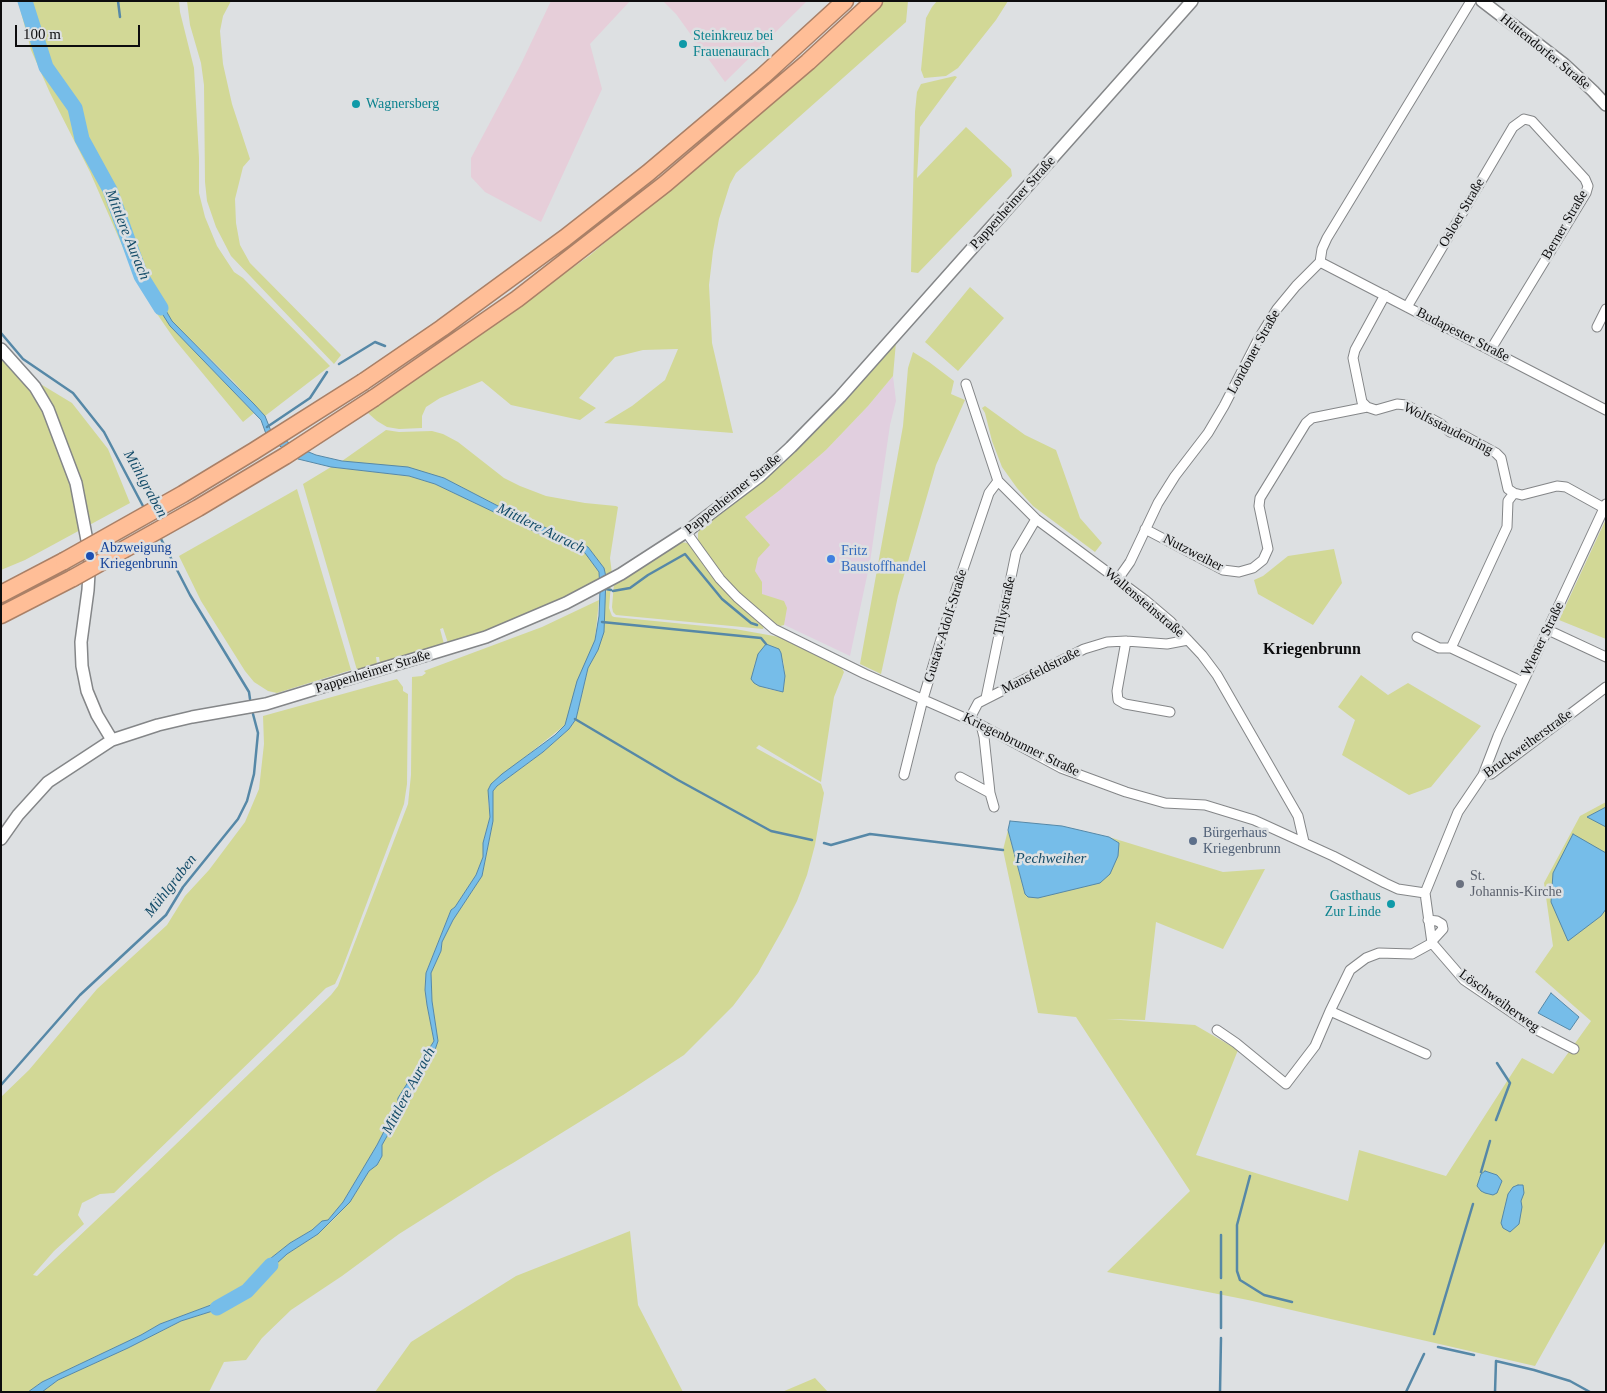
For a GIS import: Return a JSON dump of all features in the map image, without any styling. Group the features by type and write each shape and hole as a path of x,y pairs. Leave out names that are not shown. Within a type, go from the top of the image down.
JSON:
{"highway":[{"path":"1,594 190,490 363,382 442,328 648,173 763,76 845,1"},
{"path":"1,615 73,578 198,508 285,456 374,398 517,298 665,184 800,69 874,1"}],"street":[{"name":"Pappenheimer Straße","path":"1,839 18,815 48,782 112,740 183,719 266,704 486,637 566,603 621,574 686,532 735,496 791,447 840,397 1192,1"},
{"path":"1320,262 1326,238 1471,1"},
{"name":"Hüttendorfer Straße","path":"1482,1 1564,64 1606,105"},
{"name":"Berner Straße","path":"1491,349 1586,193 1588,186 1585,180 1535,124 1527,120 1519,121"},
{"name":"Osloer Straße","path":"1407,307 1513,127 1519,121"},
{"name":"Budapester Straße","path":"1320,262 1606,410"},
{"name":"Londoner Straße","path":"1118,579 1130,562 1145,529 1175,476 1208,433 1224,406 1259,338 1277,309 1296,286 1320,262"},
{"path":"1367,407 1362,402 1353,358 1355,350 1385,295"},
{"path":"1596,327 1606,309"},
{"path":"1,349 35,387 48,409 76,483 90,556 88,590 81,642 82,666 87,691 97,715 112,740"},
{"name":"Wallensteinstraße","path":"966,384 998,481 1036,519 1118,579 1171,622 1202,654 1217,675 1298,816 1304,842"},
{"name":"Wolfsstaudenring","path":"1266,556 1268,546 1259,506 1260,498 1306,423 1312,418 1367,407 1376,410 1397,404 1406,405 1441,424 1450,432 1461,434 1496,453 1501,458 1508,489 1514,493"},
{"name":"Gustav-Adolf-Straße","path":"904,775 923,699 979,520 990,493 998,481"},
{"path":"1451,648 1507,527 1506,509 1508,501 1514,493 1522,495 1557,486 1566,487 1605,506"},
{"name":"Wiener Straße","path":"1483,775 1498,736 1605,506"},
{"name":"Tillystraße","path":"986,698 1016,553 1036,519"},
{"name":"Nutzweiher","path":"1145,529 1228,572 1239,572 1253,568 1266,556"},
{"name":"Kriegenbrunner Straße","path":"686,532 736,597 774,629 865,674 981,725 1061,768 1126,792 1165,803 1206,805 1231,812 1304,842 1385,884 1398,889 1425,892"},
{"path":"1548,630 1606,657"},
{"path":"1418,637 1439,648 1451,648 1523,682"},
{"name":"Mansfeldstraße","path":"968,720 978,703 986,698 1084,649 1107,642 1126,641 1167,644 1188,640"},
{"path":"1126,641 1117,691 1118,700 1125,704 1170,712"},
{"name":"Bruckweiherstraße","path":"1425,892 1458,812 1483,775 1491,774 1606,687"},
{"path":"981,725 990,793 994,807"},
{"path":"960,777 990,793"},
{"path":"1218,1030 1286,1084 1316,1046 1330,1011 1350,970 1366,958 1379,953 1412,954 1432,942 1443,929 1442,924 1437,920 1428,920 1425,892"},
{"name":"Löschweiherweg","path":"1432,942 1464,980 1539,1031 1574,1049"},
{"path":"1330,1011 1426,1054"}],"shaded area":[{"path":"551,1 630,1 590,44 602,89 541,222 485,192 471,177 471,158 520,66"},
{"path":"663,1 807,1 725,82 676,14"},
{"path":"893,376 896,401 890,425 870,562 850,656 772,619 740,582 745,517 780,490 826,450 868,406"}],"green space":[{"path":"18,1 179,1 194,68 199,193 205,217 217,246 234,272 243,278 330,366 265,416 234,382 172,321 154,290 170,326 254,413 243,422 175,340 155,311 138,282 90,172 50,93 31,50"},
{"path":"187,1 231,1 223,16 220,31 223,64 232,104 250,159 243,167 235,199 236,223 240,245 250,263 341,355 334,364 231,256 216,227 207,201 205,182 204,85 201,63 190,25"},
{"path":"882,1 908,1 906,22 736,173 730,184 719,219 709,285 712,343 733,433 604,423 632,406 665,380 678,349 643,350 615,357 579,398 596,408 580,420 511,405 482,381 440,398 426,407 422,416 422,428 399,429 387,427 368,413 589,256 751,120"},
{"path":"937,1 1008,1 996,20 958,68 946,76 924,78 921,70 926,18"},
{"path":"957,77 920,127 917,178 966,127 1011,169 1012,176 918,273 911,272 917,92 921,84"},
{"path":"970,287 1004,318 958,371 925,342"},
{"path":"896,342 893,376 868,406 826,450 780,490 745,517 770,545 758,558 755,571 762,582 762,594 784,601 787,608 784,625 780,626 767,619 730,585 704,550 698,540 698,533 701,527"},
{"path":"913,352 954,381 951,394 965,400 936,465 898,596 881,674 860,664 903,426 908,368"},
{"path":"1,353 14,368 72,403 108,449 130,503 25,560 1,570"},
{"path":"985,406 1025,435 1056,450 1080,518 1102,543 1095,552 1033,506 1017,488 1002,467 982,408"},
{"path":"386,430 399,432 432,431 443,434 458,442 504,478 520,486 546,496 618,507 610,558 612,574 606,577 604,568 588,547 500,507 444,478 342,461"},
{"path":"331,467 409,476 435,484 540,534 586,553 599,572 600,580 531,614 452,644 448,643 443,628 440,629 444,644 384,665 380,663 379,657 376,657 377,664 375,668 357,670 303,484"},
{"path":"297,489 351,670 277,693 268,691 254,682 245,671 201,601 179,556"},
{"path":"1606,519 1606,639 1559,620"},
{"path":"681,542 694,547 734,601 762,623 763,629 616,615 613,612 614,583"},
{"path":"1334,549 1342,583 1313,625 1258,594 1254,580 1263,576 1288,556"},
{"path":"611,584 609,608 614,617 735,629 785,638 839,664 844,672 834,697 821,782 759,745 756,748 821,784 824,793 815,845 807,875 784,927 758,973 733,1006 684,1055 399,1234 342,1276 291,1310 262,1338 246,1360 224,1362 209,1392 42,1392 58,1380 181,1321 219,1309 247,1290 287,1254 318,1234 350,1202 369,1171 377,1165 382,1156 382,1145 403,1108 403,1101 419,1077 438,1041 432,1001 431,973 441,951 442,942 453,920 482,876 493,821 493,791 543,752 569,729 576,719 588,668 598,650 607,587","holes":["783,660 785,676 783,692 768,689 754,683 755,662"]},
{"path":"599,600 595,640 565,725 491,784 488,799 490,817 483,843 483,857 476,875 455,907 451,910 426,973 425,990 434,1041 398,1098 397,1106 377,1145 343,1202 328,1220 322,1221 312,1230 290,1243 266,1262 243,1287 219,1302 160,1324 42,1382 28,1392 1,1392 1,1097 29,1070 97,989 167,925 185,896 209,870 245,822 259,789 264,744 263,716 397,679 403,687 403,691 408,694 407,784 404,804 342,969 335,984 326,988 114,1193 100,1194 82,1203 78,1215 84,1224 54,1251 33,1275 37,1276 146,1173 331,995 338,986 408,804 411,775 412,677 422,676 426,673 424,671 542,627"},
{"path":"1361,675 1388,695 1408,683 1481,726 1431,787 1409,795 1342,755 1355,720 1338,707"},
{"path":"1606,802 1606,1240 1535,1366 1248,1300 1107,1272 1190,1191 1076,1017 1038,1013 1003,850 1008,830 1025,894 1119,844 1109,837 1223,872 1265,869 1223,949 1156,922 1145,1020 1106,1019 1195,1025 1238,1050 1196,1155 1348,1201 1359,1150 1446,1176 1522,1058 1553,1074 1591,1021 1535,972 1553,946 1544,883 1580,816"},
{"path":"630,1231 638,1305 683,1392 375,1392 411,1342 516,1276"},
{"path":"815,1378 828,1392 782,1392"}],"water":[{"path":"154,290 172,321 265,416 271,431 294,446 316,455 342,461 408,467 444,478 500,507 588,547 604,568 606,577 604,632 598,650 588,668 576,719 569,729 543,752 493,791 493,821 482,876 453,920 442,942 441,951 431,973 432,1001 438,1041 435,1050 403,1101 403,1108 382,1145 382,1156 377,1165 369,1171 350,1202 318,1234 287,1254 247,1290 219,1309 181,1321 58,1380 42,1392 28,1392 42,1382 160,1324 219,1302 243,1287 266,1262 290,1243 312,1230 322,1221 328,1220 343,1202 377,1145 397,1106 398,1098 434,1041 425,990 426,973 451,910 455,907 476,875 483,857 483,843 490,817 488,790 491,784 502,774 555,735 565,725 577,681 595,640 599,616 599,572 585,553 540,534 435,484 409,476 331,467 298,459 277,444 266,434 261,420 170,326 149,293"},
{"path":"766,644 779,649 781,653 785,676 783,692 759,686 751,679 758,654"},
{"path":"1606,807 1606,827 1587,817"},
{"name":"Pechweiher","path":"1010,821 1062,826 1109,837 1119,843 1118,856 1110,874 1100,883 1038,898 1028,897 1025,894 1008,830"},
{"path":"1573,834 1606,853 1606,909 1601,916 1568,941 1551,902 1553,873"},
{"path":"1551,993 1579,1017 1570,1030 1538,1013"},
{"path":"1485,1171 1497,1175 1502,1181 1497,1193 1493,1195 1481,1191 1477,1186 1481,1174"},
{"path":"1523,1185 1522,1207 1519,1224 1510,1232 1503,1228 1501,1223 1508,1194 1513,1187"}],"waterway":[{"name":"Mittlere Aurach","path":"25,1 46,67 75,108 82,139 110,190 141,276 161,308"},
{"path":"118,1 120,17"},
{"name":"Mühlgraben","path":"1,333 23,359 73,393 104,432 144,508"},
{"path":"339,364 375,342 385,346"},
{"path":"267,427 310,398 327,372"},
{"name":"Mühlgraben","path":"160,537 190,595 249,692 250,699"},
{"path":"613,591 630,588 648,575 685,554 722,599 751,623 757,625"},
{"path":"606,589 611,590"},
{"path":"602,622 761,638 766,644"},
{"name":"Mühlgraben","path":"1,1085 80,995 166,915 183,887 238,819 247,801 254,774 258,733 253,714"},
{"path":"575,719 678,780 771,831 812,840"},
{"path":"824,843 831,845 870,834 1003,850"},
{"path":"1496,1120 1510,1083 1497,1063"},
{"path":"1481,1172 1490,1141"},
{"path":"1250,1176 1237,1225 1237,1271 1240,1280 1264,1295 1292,1302"},
{"path":"1434,1334 1473,1204"},
{"path":"1221,1235 1221,1278"},
{"name":"Mittlere Aurach","path":"217,1308 247,1291 271,1265"},
{"path":"1221,1292 1221,1328"},
{"path":"1220,1392 1221,1338"},
{"path":"1438,1347 1474,1355"},
{"path":"1406,1392 1424,1354"},
{"path":"1495,1392 1496,1361 1570,1381 1590,1392"}],"place":[{"name":"Steinkreuz bei Frauenaurach","path":"683,44"},
{"name":"Wagnersberg","path":"356,104"},
{"name":"Abzweigung Kriegenbrunn","path":"90,556"},
{"name":"Fritz Baustoffhandel","path":"831,559"},
{"name":"Bürgerhaus Kriegenbrunn","path":"1193,841"},
{"name":"St. Johannis-Kirche","path":"1460,884"},
{"name":"Gasthaus Zur Linde","path":"1391,904"}],"district":[{"name":"Kriegenbrunn","path":"1312,650"}]}
